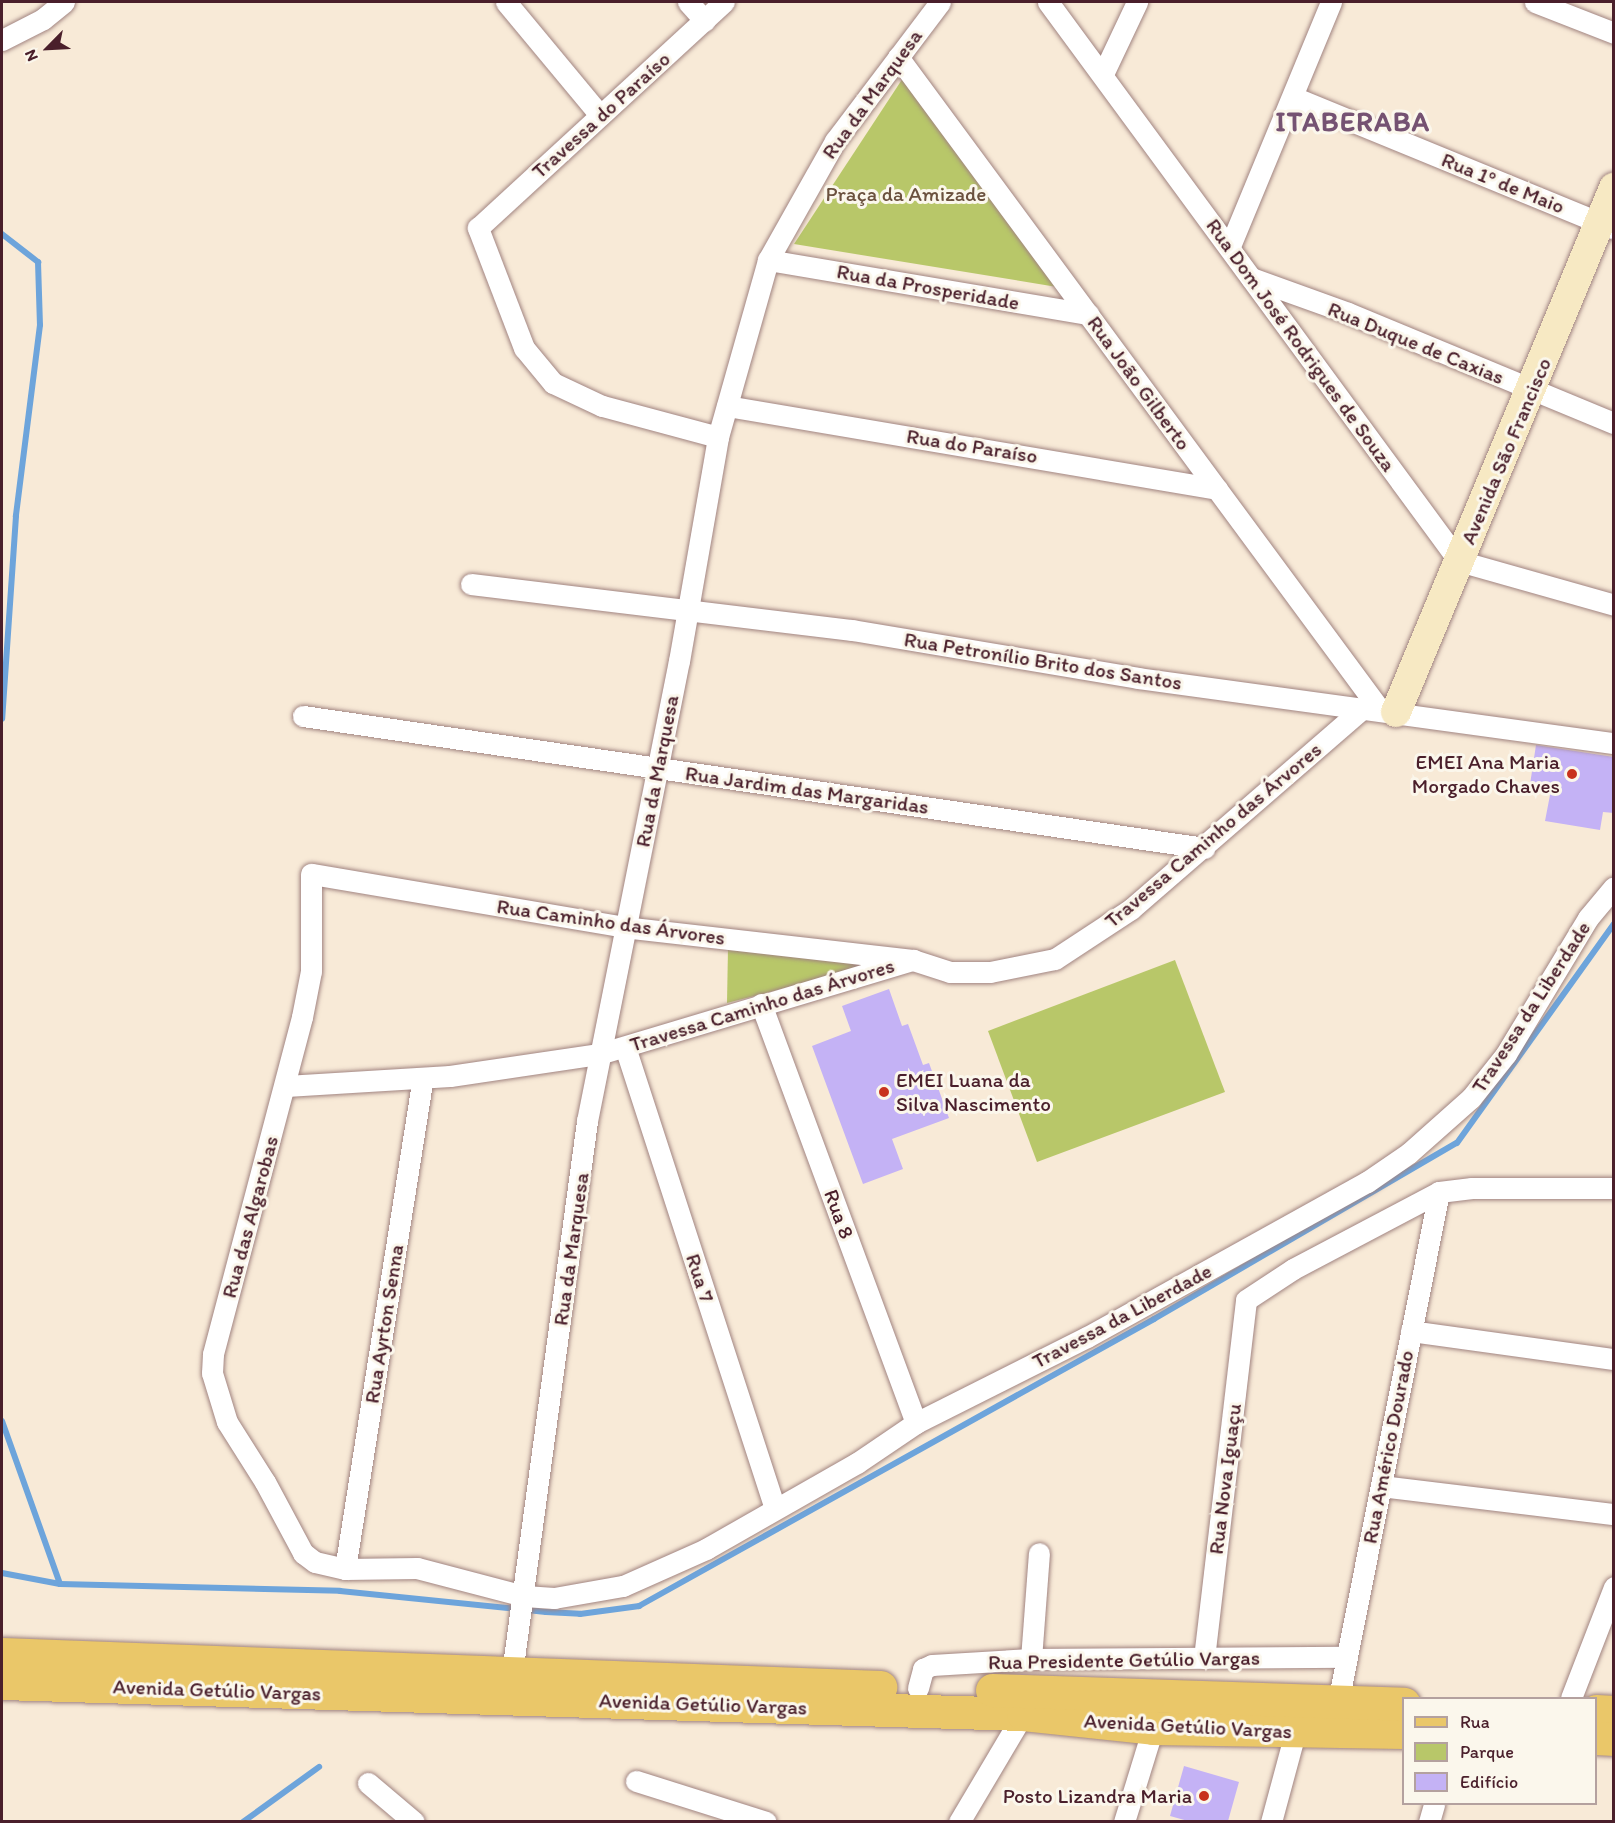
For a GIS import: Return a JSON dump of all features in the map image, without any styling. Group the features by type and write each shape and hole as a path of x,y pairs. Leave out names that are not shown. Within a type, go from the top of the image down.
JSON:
{"main road":[{"name":"Avenida Getúlio Vargas","path":"2,1654 1402,1704"},
{"name":"Avenida Getúlio Vargas","path":"2,1683 1023,1714 1153,1728 1295,1733 1402,1732"},
{"path":"1597,1711 1614,1712"},
{"path":"1597,1738 1614,1739"}],"street":[{"path":"2,40 43,19 64,2"},
{"path":"506,2 599,114"},
{"path":"688,2 705,21"},
{"name":"Travessa do Paraíso","path":"718,437 602,406 553,383 524,348 478,228 599,114 724,2"},
{"name":"Rua da Marquesa","path":"512,1673 599,1054 659,768 685,609 718,437 768,260 835,141 940,2"},
{"name":"Rua Dom José Rodrigues de Souza","path":"1048,2 1460,561"},
{"path":"1103,74 1137,2"},
{"path":"1230,246 1331,2"},
{"path":"1535,2 1614,33"},
{"name":"Rua João Gilberto","path":"898,57 1380,710"},
{"name":"Rua 1º de Maio","path":"1293,97 1606,225"},
{"name":"Avenida São Francisco","path":"1380,710 1460,561 1531,390 1606,225 1614,188"},
{"name":"Rua da Prosperidade","path":"768,260 1088,314"},
{"name":"Rua Duque de Caxias","path":"1251,278 1348,313 1614,423"},
{"name":"Rua do Paraíso","path":"727,406 1217,489"},
{"path":"1460,561 1614,605"},
{"name":"Rua Petronílio Brito dos Santos","path":"471,584 852,630 1138,678 1614,743"},
{"name":"Travessa Caminho das Árvores","path":"286,1086 423,1079 599,1054 913,960 950,972 970,972 1054,959 1131,909 1204,848 1380,710"},
{"name":"Rua Jardim das Margaridas","path":"303,716 1204,848"},
{"name":"Rua Caminho das Árvores","path":"311,874 625,927 913,960"},
{"name":"Rua das Algarobas","path":"295,1542 265,1482 227,1422 212,1373 213,1354 286,1086 311,970 311,874"},
{"name":"Travessa da Liberdade","path":"295,1542 315,1562 345,1569 417,1568 524,1596 554,1598 624,1586 706,1549 916,1423 1087,1337 1283,1230 1409,1153 1442,1126 1485,1080 1564,964 1588,918 1614,887"},
{"name":"Rua 8","path":"761,1004 916,1423"},
{"name":"Rua 7","path":"626,1047 776,1508"},
{"name":"Rua Ayrton Senna","path":"345,1569 423,1079"},
{"path":"1439,1192 1472,1188 1614,1188"},
{"name":"Rua Nova Iguaçu","path":"1204,1658 1246,1300 1293,1269 1439,1192"},
{"name":"Rua Américo Dourado","path":"1338,1702 1439,1192"},
{"path":"1411,1331 1614,1359"},
{"path":"1381,1486 1614,1514"},
{"path":"1031,1659 1039,1553"},
{"path":"1571,1697 1614,1587"},
{"name":"Rua Presidente Getúlio Vargas","path":"918,1688 920,1674 927,1666 1031,1659 1347,1657"},
{"path":"959,1821 1023,1714"},
{"path":"1124,1821 1153,1728"},
{"path":"1271,1821 1295,1733"},
{"path":"636,1781 766,1821"},
{"path":"368,1783 414,1821"},
{"path":"679,1794 712,1821"},
{"path":"1429,1821 1433,1805"}],"green space":[{"name":"Praça da Amizade","path":"903,78 1057,287 794,244"},
{"path":"728,948 877,964 727,1003"},
{"path":"1175,960 1225,1092 1037,1162 988,1031"}],"building":[{"name":"EMEI Ana Maria Morgado Chaves","path":"1536,745 1614,757 1614,813 1603,812 1600,830 1545,821 1550,795 1529,791"},
{"name":"EMEI Luana da Silva Nascimento","path":"889,989 902,1026 908,1024 923,1065 929,1063 949,1118 892,1139 903,1169 863,1184 812,1046 851,1031 842,1006"},
{"path":"1184,1766 1239,1782 1228,1821 1188,1821 1170,1816"}],"waterway":[{"path":"2,234 38,262 40,325 16,516 2,719"},
{"path":"2,1573 60,1584 340,1591 580,1614 639,1606 1154,1319 1457,1143 1614,924"},
{"path":"2,1421 60,1584"},
{"path":"243,1822 319,1767"}],"place":[{"name":"EMEI Ana Maria Morgado Chaves","path":"1572,774"},
{"name":"EMEI Luana da Silva Nascimento","path":"884,1092"},
{"name":"Posto Lizandra Maria","path":"1204,1796"}],"district":[{"name":"ITABERABA","path":"1353,122"}]}
